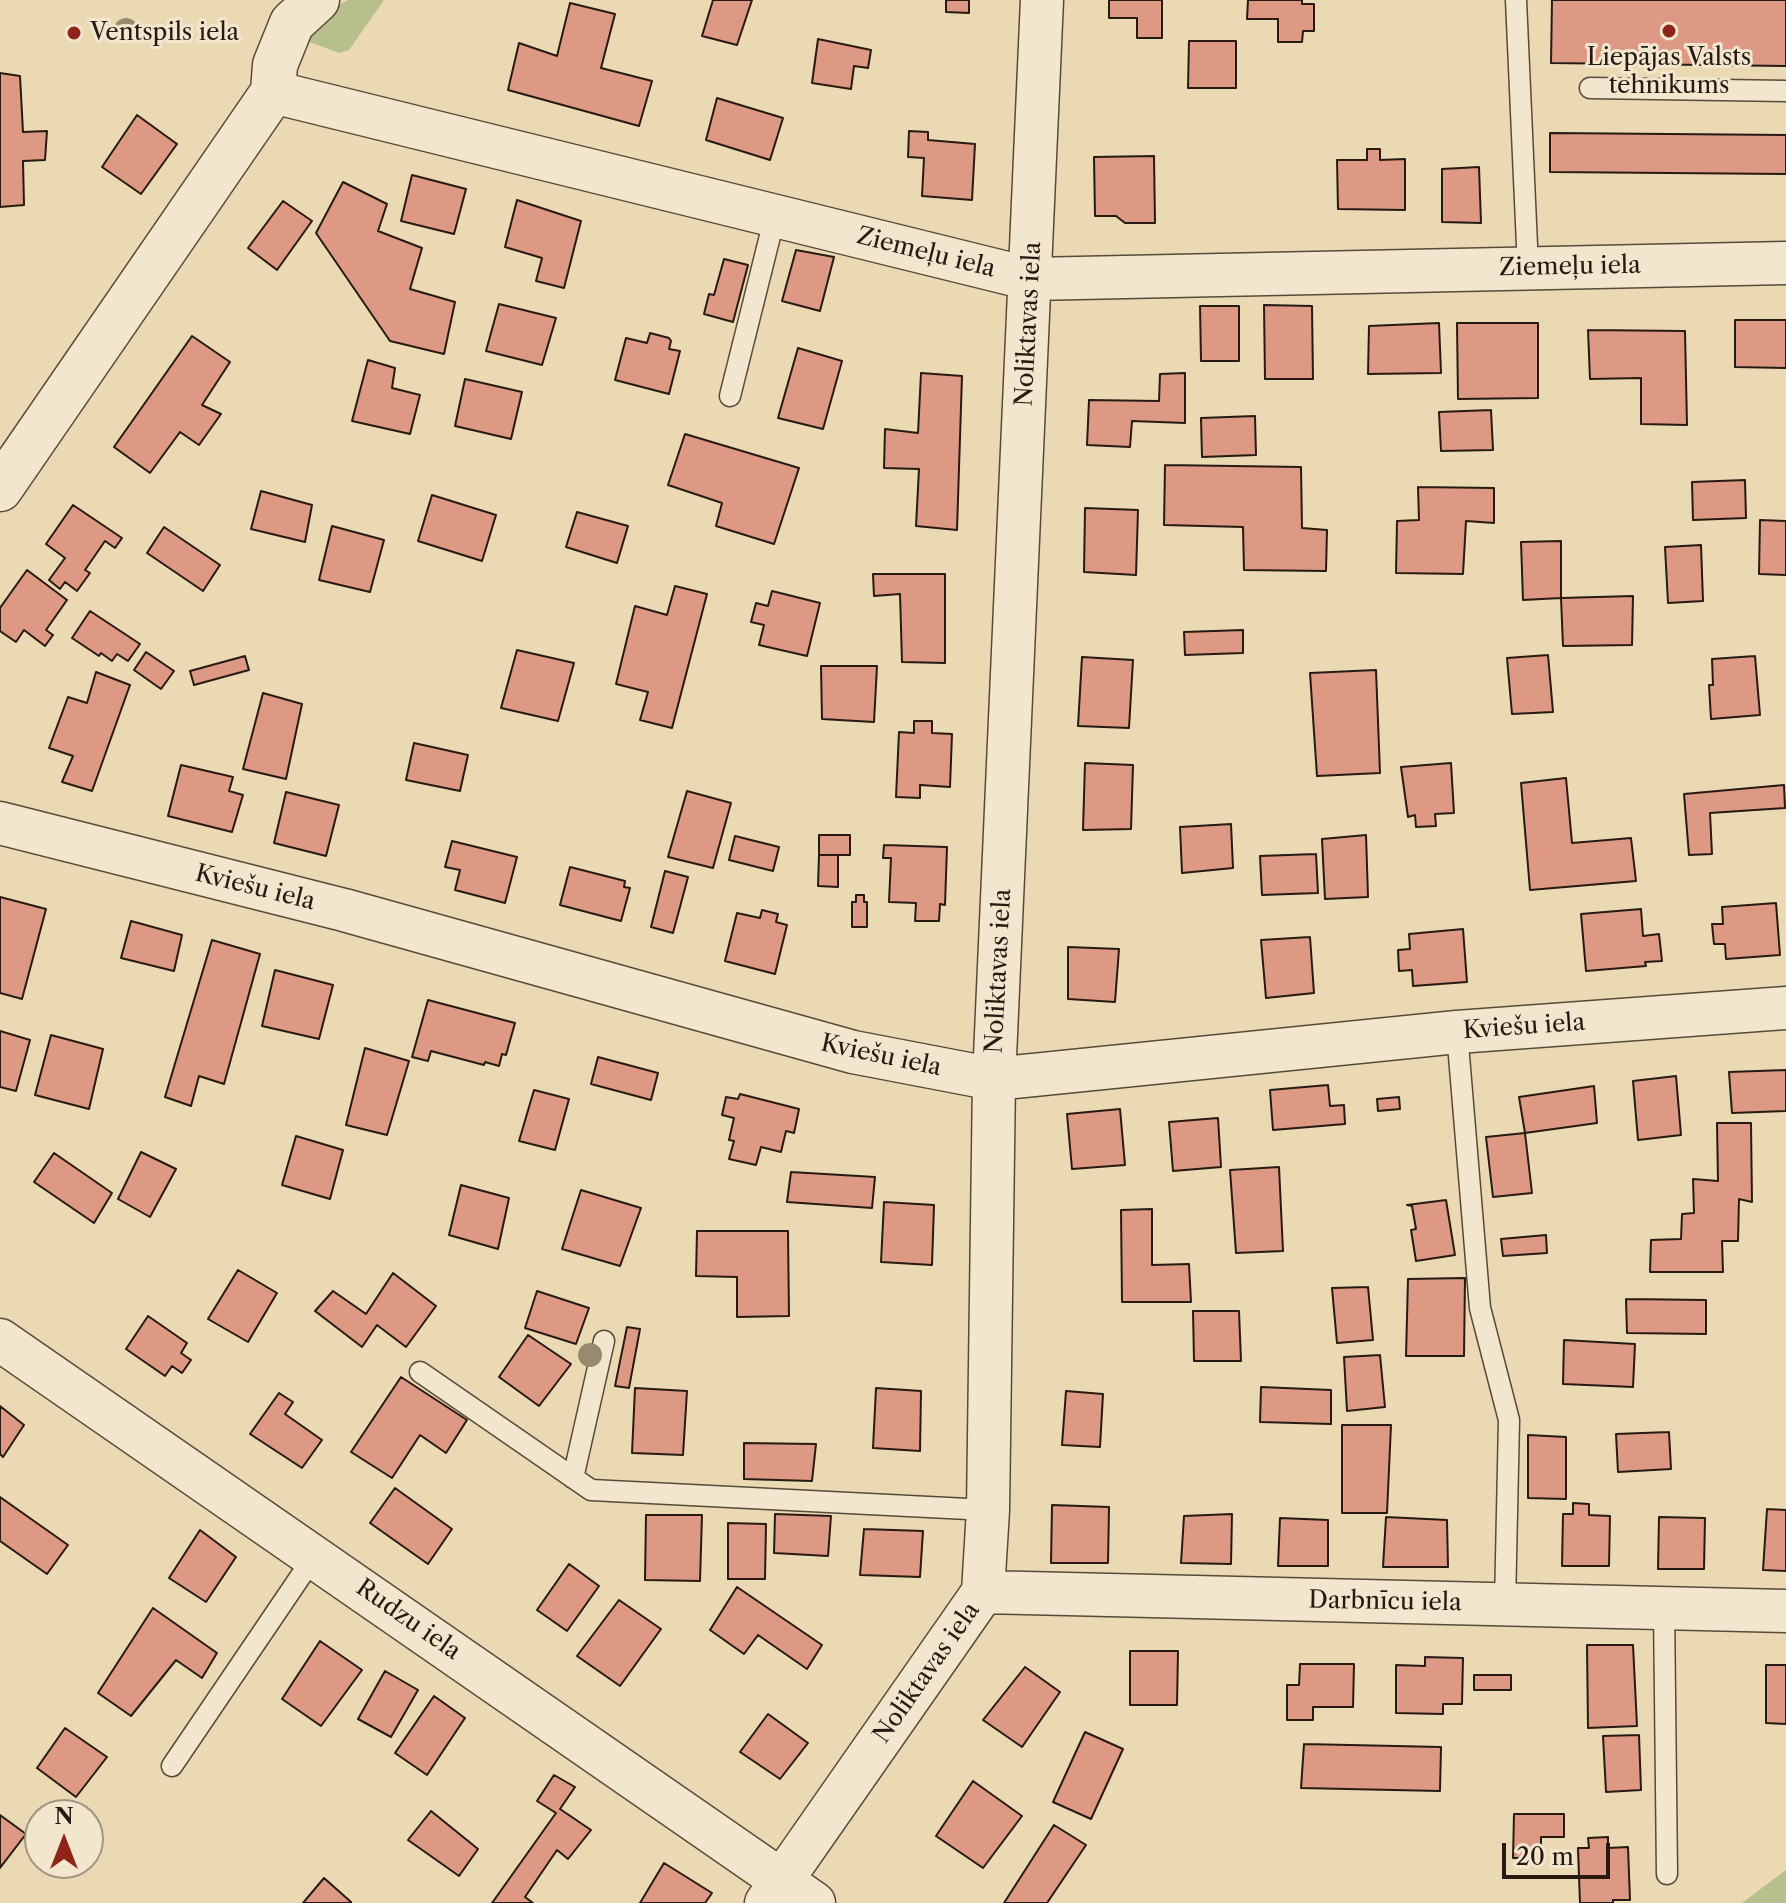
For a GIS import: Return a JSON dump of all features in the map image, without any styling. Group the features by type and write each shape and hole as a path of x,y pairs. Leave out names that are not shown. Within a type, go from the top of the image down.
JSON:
{"street":[{"path":"0,489 273,92 275,65 292,23 317,0"},
{"name":"Noliktavas iela","path":"787,1895 983,1592 988,1510 994,1079 1042,0"},
{"name":"Ziemeļu iela","path":"273,92 1031,279 1786,263"},
{"name":"Kviešu iela","path":"0,823 344,910 853,1052 994,1079 1457,1032 1786,1008"},
{"name":"Rudzu iela","path":"0,1340 315,1555 787,1895"},
{"name":"Darbnīcu iela","path":"983,1592 1786,1611"}],"lane":[{"path":"1516,0 1528,268"},
{"path":"1590,88 1786,91"},
{"path":"730,396 775,216"},
{"path":"1457,1032 1480,1308 1509,1420 1505,1605"},
{"path":"573,1478 604,1341"},
{"path":"420,1372 591,1490 988,1510"},
{"path":"172,1766 315,1555"},
{"path":"1664,1608 1667,1874"}],"green space":[{"path":"348,0 384,0 349,50 339,53 307,41 330,10"},
{"path":"1786,1870 1786,1903 1742,1903"}],"building":[{"path":"713,0 752,0 737,45 702,36"},
{"path":"946,0 969,0 969,13 946,12"},
{"path":"1109,0 1162,0 1162,38 1137,38 1137,18 1109,18"},
{"path":"1248,0 1302,0 1302,4 1314,4 1314,31 1303,31 1302,42 1278,42 1278,19 1247,19"},
{"name":"Liepājas Valsts tehnikums","path":"1552,0 1786,0 1786,66 1551,63"},
{"path":"570,3 615,14 601,68 652,81 639,126 508,90 519,43 557,56"},
{"path":"818,39 871,50 868,68 854,66 851,89 812,83"},
{"path":"1189,41 1236,41 1236,88 1188,88"},
{"path":"0,73 20,76 23,132 47,131 45,160 23,161 24,205 0,207"},
{"path":"717,98 783,118 770,160 706,140"},
{"path":"137,115 177,144 141,194 102,167"},
{"path":"909,131 928,132 928,140 975,144 972,200 922,196 924,158 908,157"},
{"path":"1550,133 1786,135 1786,174 1550,172"},
{"path":"1367,149 1380,149 1380,160 1405,159 1405,210 1338,209 1337,160 1367,160"},
{"path":"1154,156 1155,223 1125,223 1116,216 1095,216 1094,157"},
{"path":"1479,167 1481,223 1442,222 1442,169"},
{"path":"412,175 466,189 454,234 401,221"},
{"path":"343,182 387,204 378,231 422,248 410,289 455,302 444,354 390,341 316,233"},
{"path":"517,200 581,221 564,288 536,281 542,258 505,247"},
{"path":"283,201 312,221 277,270 248,248"},
{"path":"796,250 834,257 820,311 782,301"},
{"path":"724,259 748,265 733,322 704,314 709,294 714,295"},
{"path":"499,304 556,318 542,365 486,351"},
{"path":"1264,305 1312,306 1313,379 1265,379"},
{"path":"1200,306 1239,306 1239,361 1201,361"},
{"path":"1735,320 1786,320 1786,368 1735,367"},
{"path":"1439,323 1441,373 1368,374 1369,326"},
{"path":"1457,323 1538,323 1538,398 1458,399"},
{"path":"1588,330 1685,331 1687,425 1641,424 1641,378 1590,379"},
{"path":"650,333 669,338 669,349 680,351 669,394 615,380 626,338 647,343"},
{"path":"192,336 230,362 202,405 221,414 199,445 180,432 150,473 114,447"},
{"path":"798,348 842,361 823,429 778,418"},
{"path":"368,360 395,368 392,388 420,395 410,434 352,421"},
{"path":"921,373 962,376 957,530 916,526 919,469 884,468 885,429 918,433"},
{"path":"1185,373 1185,423 1132,421 1130,447 1087,445 1089,400 1159,401 1160,374"},
{"path":"465,379 522,392 511,439 455,426"},
{"path":"1491,410 1493,450 1441,451 1439,412"},
{"path":"1255,416 1256,455 1202,457 1201,418"},
{"path":"685,434 799,468 774,544 716,526 722,503 668,485"},
{"path":"1165,465 1301,467 1302,528 1327,530 1326,571 1244,570 1243,527 1164,525"},
{"path":"1745,480 1746,518 1693,520 1692,482"},
{"path":"1418,487 1494,488 1494,523 1466,521 1463,574 1396,573 1397,521 1419,520"},
{"path":"261,491 312,505 305,542 251,529"},
{"path":"432,495 496,515 482,561 418,541"},
{"path":"73,505 122,538 115,548 105,541 85,570 90,573 77,591 65,582 60,589 49,580 65,558 46,544"},
{"path":"1085,508 1138,510 1136,575 1084,572"},
{"path":"577,512 628,526 617,563 566,547"},
{"path":"1760,520 1786,521 1786,575 1759,574"},
{"path":"332,526 384,540 370,592 319,580"},
{"path":"164,527 220,565 203,591 147,553"},
{"path":"1561,541 1561,598 1523,600 1521,542"},
{"path":"1701,545 1703,601 1668,603 1665,547"},
{"path":"27,570 67,600 46,630 53,635 45,646 24,630 16,642 0,631 0,608"},
{"path":"873,574 945,574 945,663 902,662 900,594 874,596"},
{"path":"675,586 707,594 672,728 640,720 648,692 616,684 635,606 667,615"},
{"path":"772,591 820,603 807,656 759,645 764,625 751,622 756,603 768,606"},
{"path":"1633,596 1632,645 1563,646 1561,598"},
{"path":"90,611 140,644 128,661 117,654 112,661 101,653 99,656 72,638"},
{"path":"1243,630 1243,653 1185,655 1184,632"},
{"path":"517,650 574,663 558,721 501,708"},
{"path":"146,652 174,671 161,689 134,670"},
{"path":"1548,655 1553,712 1512,714 1507,658"},
{"path":"245,656 249,670 194,685 190,671"},
{"path":"1755,656 1760,715 1711,719 1709,685 1713,685 1712,659"},
{"path":"1082,657 1133,660 1129,728 1078,726"},
{"path":"821,666 877,666 874,722 822,719"},
{"path":"1376,670 1380,773 1317,776 1310,673"},
{"path":"96,672 130,685 92,791 62,782 73,756 49,748 68,697 87,703"},
{"path":"263,693 302,704 286,779 243,769"},
{"path":"914,721 932,721 932,733 952,734 950,787 920,785 920,798 896,797 899,732 914,733"},
{"path":"414,743 468,755 460,791 406,780"},
{"path":"1085,763 1133,765 1131,829 1083,830"},
{"path":"1451,763 1454,813 1435,814 1436,826 1416,827 1415,815 1408,817 1401,767"},
{"path":"181,765 233,777 229,791 243,795 232,832 168,816"},
{"path":"1566,778 1572,843 1631,838 1636,881 1530,890 1521,783"},
{"path":"1784,785 1785,808 1710,813 1712,854 1689,855 1684,794"},
{"path":"687,791 731,803 713,868 668,857"},
{"path":"286,792 339,805 326,856 274,843"},
{"path":"1231,824 1233,868 1182,873 1180,827"},
{"path":"819,835 850,835 850,855 819,855"},
{"path":"1366,835 1368,897 1325,899 1322,839"},
{"path":"735,836 779,847 773,871 729,860"},
{"path":"452,841 517,857 505,903 455,890 460,870 445,867"},
{"path":"884,845 947,847 945,905 940,904 939,921 915,921 916,903 889,902 891,858 883,858"},
{"path":"1316,854 1318,893 1262,895 1260,856"},
{"path":"819,855 838,855 838,887 818,886"},
{"path":"570,867 625,881 624,887 630,888 621,921 560,905"},
{"path":"665,871 688,877 673,933 651,927"},
{"path":"856,895 864,895 864,902 867,902 867,927 852,927 852,902 856,902"},
{"path":"0,897 46,909 22,999 0,993"},
{"path":"1776,903 1780,955 1726,959 1725,944 1714,944 1712,924 1723,924 1722,907"},
{"path":"1641,909 1643,936 1659,934 1662,961 1645,962 1646,966 1586,971 1581,914"},
{"path":"762,910 778,914 776,922 787,925 775,974 725,961 737,913 760,918"},
{"path":"131,921 182,935 174,971 121,958"},
{"path":"1463,929 1467,982 1413,986 1412,970 1399,971 1398,950 1410,949 1409,934"},
{"path":"1310,937 1314,993 1266,998 1261,940"},
{"path":"212,940 260,954 224,1084 199,1076 191,1106 165,1097"},
{"path":"1068,947 1119,949 1115,1002 1068,999"},
{"path":"275,970 333,985 319,1039 262,1026"},
{"path":"428,1000 515,1023 506,1055 502,1054 499,1066 431,1051 428,1061 412,1057"},
{"path":"0,1031 30,1040 16,1091 0,1087"},
{"path":"51,1035 103,1049 89,1109 35,1095"},
{"path":"365,1048 409,1061 387,1135 346,1125"},
{"path":"598,1057 658,1073 651,1100 591,1084"},
{"path":"1786,1070 1786,1111 1732,1113 1729,1072"},
{"path":"1676,1076 1681,1135 1638,1140 1633,1081"},
{"path":"1328,1085 1330,1106 1344,1105 1345,1124 1273,1130 1270,1090"},
{"path":"1594,1086 1597,1123 1525,1133 1519,1097"},
{"path":"534,1090 569,1099 555,1150 519,1141"},
{"path":"740,1094 799,1109 794,1133 786,1131 781,1152 761,1147 756,1165 729,1159 734,1141 729,1140 734,1118 722,1115 726,1097 738,1099"},
{"path":"1399,1097 1400,1109 1378,1111 1377,1099"},
{"path":"1120,1109 1125,1165 1072,1169 1067,1114"},
{"path":"1218,1118 1221,1167 1173,1171 1169,1122"},
{"path":"1717,1123 1751,1123 1752,1202 1739,1199 1738,1241 1722,1241 1723,1272 1650,1272 1651,1240 1681,1239 1682,1214 1694,1213 1693,1179 1718,1181"},
{"path":"1525,1133 1532,1193 1493,1197 1486,1137"},
{"path":"296,1136 343,1150 330,1199 282,1185"},
{"path":"141,1152 176,1169 150,1217 118,1199"},
{"path":"54,1153 112,1193 94,1223 34,1182"},
{"path":"1279,1167 1283,1251 1236,1253 1230,1170"},
{"path":"791,1172 875,1177 872,1208 787,1202"},
{"path":"461,1185 509,1198 498,1249 449,1235"},
{"path":"581,1190 641,1208 620,1266 562,1249"},
{"path":"1446,1200 1455,1255 1416,1261 1411,1230 1416,1229 1412,1206 1407,1205"},
{"path":"884,1202 934,1205 932,1265 881,1262"},
{"path":"1152,1209 1152,1265 1189,1264 1191,1302 1122,1302 1121,1210"},
{"path":"697,1231 788,1231 789,1316 737,1317 737,1277 696,1276"},
{"path":"1546,1235 1547,1253 1503,1256 1501,1239"},
{"path":"238,1270 277,1293 248,1342 208,1319"},
{"path":"393,1273 436,1306 406,1347 377,1325 362,1347 315,1311 333,1291 366,1314"},
{"path":"1465,1278 1464,1356 1406,1356 1408,1279"},
{"path":"1368,1287 1373,1340 1337,1343 1332,1288"},
{"path":"537,1291 589,1308 576,1344 525,1328"},
{"path":"1626,1299 1706,1300 1706,1334 1627,1333"},
{"path":"1193,1311 1239,1311 1241,1361 1194,1361"},
{"path":"148,1316 187,1343 181,1353 191,1360 182,1373 172,1366 165,1376 126,1349"},
{"path":"627,1327 640,1329 629,1388 615,1386"},
{"path":"528,1335 571,1364 539,1406 499,1377"},
{"path":"1564,1340 1635,1344 1633,1387 1563,1384"},
{"path":"1380,1355 1385,1407 1347,1411 1344,1357"},
{"path":"401,1377 467,1420 446,1453 420,1435 392,1478 351,1452"},
{"path":"1261,1387 1331,1390 1331,1424 1260,1422"},
{"path":"635,1388 687,1391 683,1455 632,1453"},
{"path":"876,1388 921,1391 920,1451 873,1448"},
{"path":"1066,1391 1103,1394 1100,1447 1062,1445"},
{"path":"279,1393 293,1402 285,1414 322,1440 302,1468 250,1434"},
{"path":"0,1406 24,1425 3,1457 0,1454"},
{"path":"1342,1425 1391,1425 1387,1513 1342,1513"},
{"path":"1669,1432 1671,1469 1618,1472 1616,1434"},
{"path":"1528,1435 1566,1437 1566,1499 1528,1498"},
{"path":"744,1443 816,1444 812,1481 744,1479"},
{"path":"395,1488 452,1529 428,1564 370,1523"},
{"path":"0,1497 68,1545 47,1574 0,1541"},
{"path":"1573,1503 1589,1504 1589,1515 1610,1516 1609,1566 1562,1566 1563,1514 1573,1514"},
{"path":"1052,1505 1109,1507 1108,1563 1051,1563"},
{"path":"1767,1509 1786,1510 1786,1571 1763,1570"},
{"path":"775,1514 831,1516 828,1556 774,1553"},
{"path":"1232,1514 1231,1564 1181,1563 1184,1516"},
{"path":"646,1515 702,1515 700,1581 645,1580"},
{"path":"1386,1517 1447,1520 1448,1567 1383,1567"},
{"path":"1659,1517 1705,1518 1704,1569 1658,1569"},
{"path":"1280,1518 1328,1520 1328,1566 1278,1566"},
{"path":"728,1523 766,1524 765,1579 728,1579"},
{"path":"864,1529 923,1531 920,1577 860,1575"},
{"path":"200,1530 236,1557 206,1602 169,1578"},
{"path":"569,1564 599,1586 567,1631 537,1610"},
{"path":"737,1587 822,1645 807,1669 758,1635 744,1654 710,1630"},
{"path":"619,1600 661,1629 620,1686 577,1656"},
{"path":"153,1608 217,1653 202,1678 176,1660 131,1716 98,1693"},
{"path":"320,1641 362,1670 321,1726 282,1699"},
{"path":"1587,1645 1633,1645 1637,1726 1588,1728"},
{"path":"1130,1651 1178,1651 1177,1705 1130,1705"},
{"path":"1425,1657 1463,1658 1462,1704 1443,1704 1443,1714 1396,1713 1396,1665 1425,1666"},
{"path":"1300,1664 1354,1664 1353,1707 1313,1707 1313,1720 1287,1720 1287,1685 1299,1685"},
{"path":"1766,1665 1786,1665 1786,1724 1766,1723"},
{"path":"1025,1667 1060,1692 1022,1747 983,1720"},
{"path":"385,1671 418,1690 391,1737 358,1719"},
{"path":"1474,1675 1511,1675 1511,1690 1474,1690"},
{"path":"434,1696 465,1718 427,1775 395,1753"},
{"path":"768,1714 808,1743 780,1779 740,1752"},
{"path":"65,1728 107,1757 76,1797 37,1768"},
{"path":"1085,1732 1123,1749 1091,1819 1053,1802"},
{"path":"1639,1735 1641,1790 1606,1792 1603,1736"},
{"path":"1304,1744 1441,1747 1440,1791 1301,1788"},
{"path":"554,1775 575,1787 560,1809 591,1830 568,1859 557,1850 525,1897 533,1903 492,1903 556,1813 537,1801"},
{"path":"973,1781 1022,1816 983,1868 936,1836"},
{"path":"431,1811 478,1849 459,1876 408,1840"},
{"path":"1514,1814 1564,1814 1564,1837 1541,1837 1541,1858 1513,1858"},
{"path":"0,1815 24,1833 24,1837 0,1868"},
{"path":"1054,1825 1086,1845 1047,1903 1004,1903"},
{"path":"1608,1837 1608,1848 1628,1847 1630,1900 1580,1903 1578,1848 1589,1848 1588,1838"},
{"path":"664,1863 712,1893 705,1903 640,1903"},
{"path":"324,1878 351,1902 351,1903 303,1903"}],"place":[{"name":"Liepājas Valsts tehnikums","path":"1669,31"},
{"name":"Ventspils iela","path":"74,33"}]}
